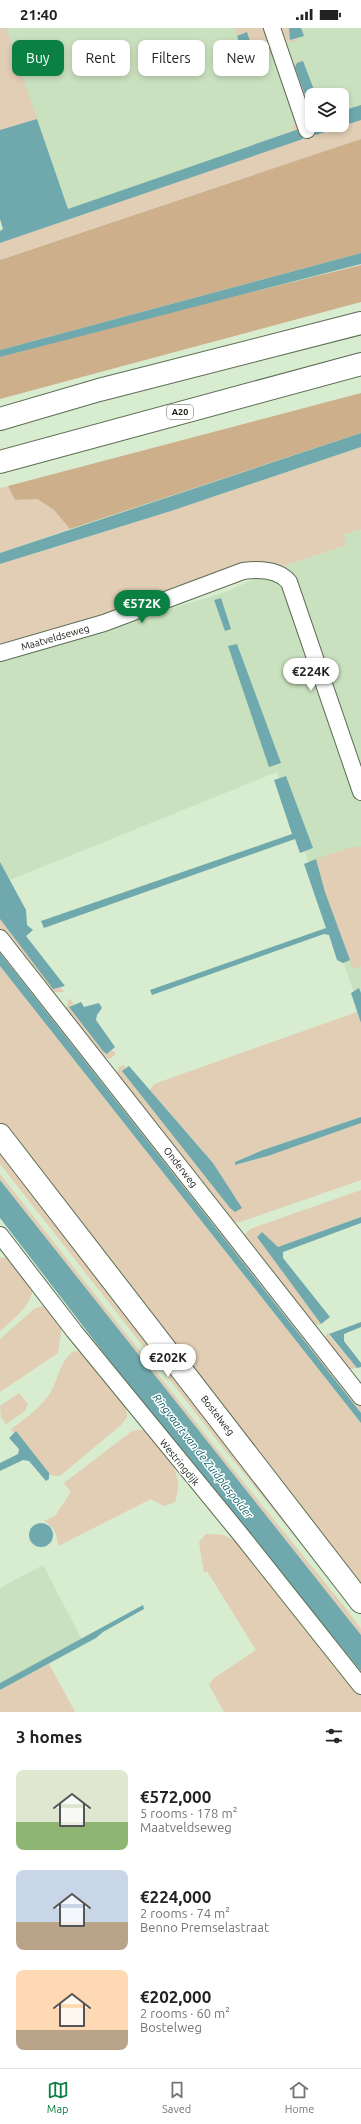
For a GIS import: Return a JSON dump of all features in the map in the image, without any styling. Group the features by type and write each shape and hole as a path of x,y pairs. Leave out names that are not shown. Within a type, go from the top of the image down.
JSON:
{"main road":[{"path":"0,419 99,390 361,323"},
{"name":"A20","path":"0,462 361,364"},
{"name":"Bostelweg","path":"0,1135 361,1602"}],"street":[{"path":"272,28 305,124"},
{"name":"Maatveldseweg","path":"0,653 104,623 243,571 256,570 271,572 283,576 289,582 361,792"},
{"name":"Onderweg","path":"0,938 361,1397"},
{"name":"Westringdijk","path":"0,1235 74,1331 241,1535 361,1686"}],"shaded area":[{"path":"0,28 361,28 361,111 349,115 349,88 305,88 305,127 9,232 0,206"},
{"path":"0,28 6,28 12,46 12,76 22,76 37,119 0,130"},
{"path":"234,28 263,28 267,40 249,40 247,33 237,36"},
{"path":"278,28 289,28 291,40 298,38 299,40 293,42 282,39"},
{"path":"269,46 272,55 269,56"},
{"path":"303,59 303,61 297,63 295,67 305,95 305,109 292,65"},
{"path":"305,120 305,132 315,132 316,135 325,132 349,132 349,124 361,120 361,139 0,260 0,243 302,139 299,129 293,131 291,126"},
{"path":"361,139 361,253 0,350 0,260"},
{"path":"361,265 361,302 0,399 0,357 115,326"},
{"path":"361,393 361,433 70,529 54,510 37,499 15,500 8,486"},
{"path":"361,447 361,529 344,535 347,545 281,567 120,609 0,645 0,564 171,511"},
{"path":"8,486 15,500 36,499 54,510 70,529 0,553 0,488"},
{"path":"361,529 361,1013 277,772 0,884 0,660 226,592 281,567 347,545 344,535"},
{"path":"352,847 361,847 361,966 353,969 325,892 316,859"},
{"path":"0,919 53,988 60,987 65,992 51,992 0,931"},
{"path":"0,943 361,1404 361,1413 0,953"},
{"path":"0,966 361,1423 361,1590 0,1123"},
{"path":"69,998 74,1004 69,1007 107,1054 112,1050 116,1054 110,1059 98,1055 65,1013"},
{"path":"357,1012 361,1023 361,1117 263,1150 235,1162 236,1165 268,1156 361,1123 361,1180 240,1222 229,1222 191,1173 184,1159 158,1124 147,1117 116,1078 119,1067 124,1065 126,1068 122,1071 230,1208 235,1212 241,1208 213,1163 150,1090 154,1084"},
{"path":"0,1147 348,1602 224,1449 0,1164"},
{"path":"0,1174 220,1453 347,1610 361,1629 361,1635 0,1180"},
{"path":"361,1190 361,1217 278,1247 262,1232 257,1237 321,1324 310,1325 245,1241 244,1235 250,1229"},
{"path":"9,1257 33,1285 30,1299 22,1311 0,1331 0,1258"},
{"path":"42,1306 46,1307 62,1325 58,1353 0,1392 0,1339 34,1309"},
{"path":"328,1332 330,1337 357,1368 345,1370 323,1341"},
{"path":"74,1351 85,1352 126,1404 127,1417 121,1425 60,1476 49,1475 16,1431 14,1433 11,1429 42,1404 53,1388 66,1359"},
{"path":"19,1393 28,1404 25,1411 6,1424 1,1417 0,1406"},
{"path":"145,1430 171,1462 178,1481 178,1491 175,1502 164,1506 151,1499 58,1546 54,1531 44,1521 55,1516 71,1492 64,1483 132,1431"},
{"path":"206,1534 223,1535 242,1544 361,1693 361,1712 224,1712 209,1685 214,1678 256,1650 207,1571 204,1573 199,1542"},
{"path":"43,1565 82,1640 0,1683 0,1588"},
{"path":"49,1664 75,1712 0,1712 0,1690"}],"water":[{"path":"289,28 301,28 304,36 290,40"},
{"path":"247,32 250,40 238,40 237,36"},
{"path":"303,61 313,88 305,88 305,95 295,67 297,63"},
{"path":"361,105 361,120 349,124 349,109"},
{"path":"37,119 68,209 299,129 303,139 0,243 0,231 3,229 0,219 0,130"},
{"path":"313,132 325,132 316,135"},
{"path":"361,253 361,264 0,357 0,350"},
{"path":"361,433 361,447 171,511 0,564 0,553"},
{"path":"221,598 231,629 225,631 214,600"},
{"path":"237,644 281,763 269,767 228,646"},
{"path":"286,776 313,848 300,853 295,839 44,928 41,921 292,834 274,780"},
{"path":"316,859 325,892 350,960 343,963 337,960 329,935 324,934 152,995 150,990 326,928 304,864"},
{"path":"0,862 26,910 27,925 33,930 26,936 65,986 53,989 0,919"},
{"path":"0,953 361,1413 361,1423 0,966"},
{"path":"359,988 361,993 361,1023 351,993"},
{"path":"81,1002 84,1007 99,1003 102,1008 97,1015 96,1020 115,1047 107,1054 103,1051 69,1007"},
{"path":"129,1066 213,1163 242,1208 235,1212 230,1208 122,1071"},
{"path":"361,1117 361,1123 268,1156 235,1165 235,1162 263,1150"},
{"name":"Ringvaart van de Zuidplaspolder","path":"0,1180 361,1635 361,1671 149,1412 0,1218"},
{"path":"361,1217 361,1223 283,1252 283,1258 330,1317 321,1324 257,1237 262,1232 278,1247"},
{"path":"361,1322 361,1327 344,1334 344,1341 361,1363 361,1367 357,1368 329,1334"},
{"path":"16,1431 49,1473 49,1479 46,1481 29,1461 23,1460 0,1471 0,1463 18,1454 19,1449 9,1438"},
{"path":"41,1523 50,1526 53,1535 50,1544 41,1547 32,1544 29,1535 32,1526"},
{"path":"143,1605 144,1609 103,1632 96,1638 0,1690 0,1683"}]}
